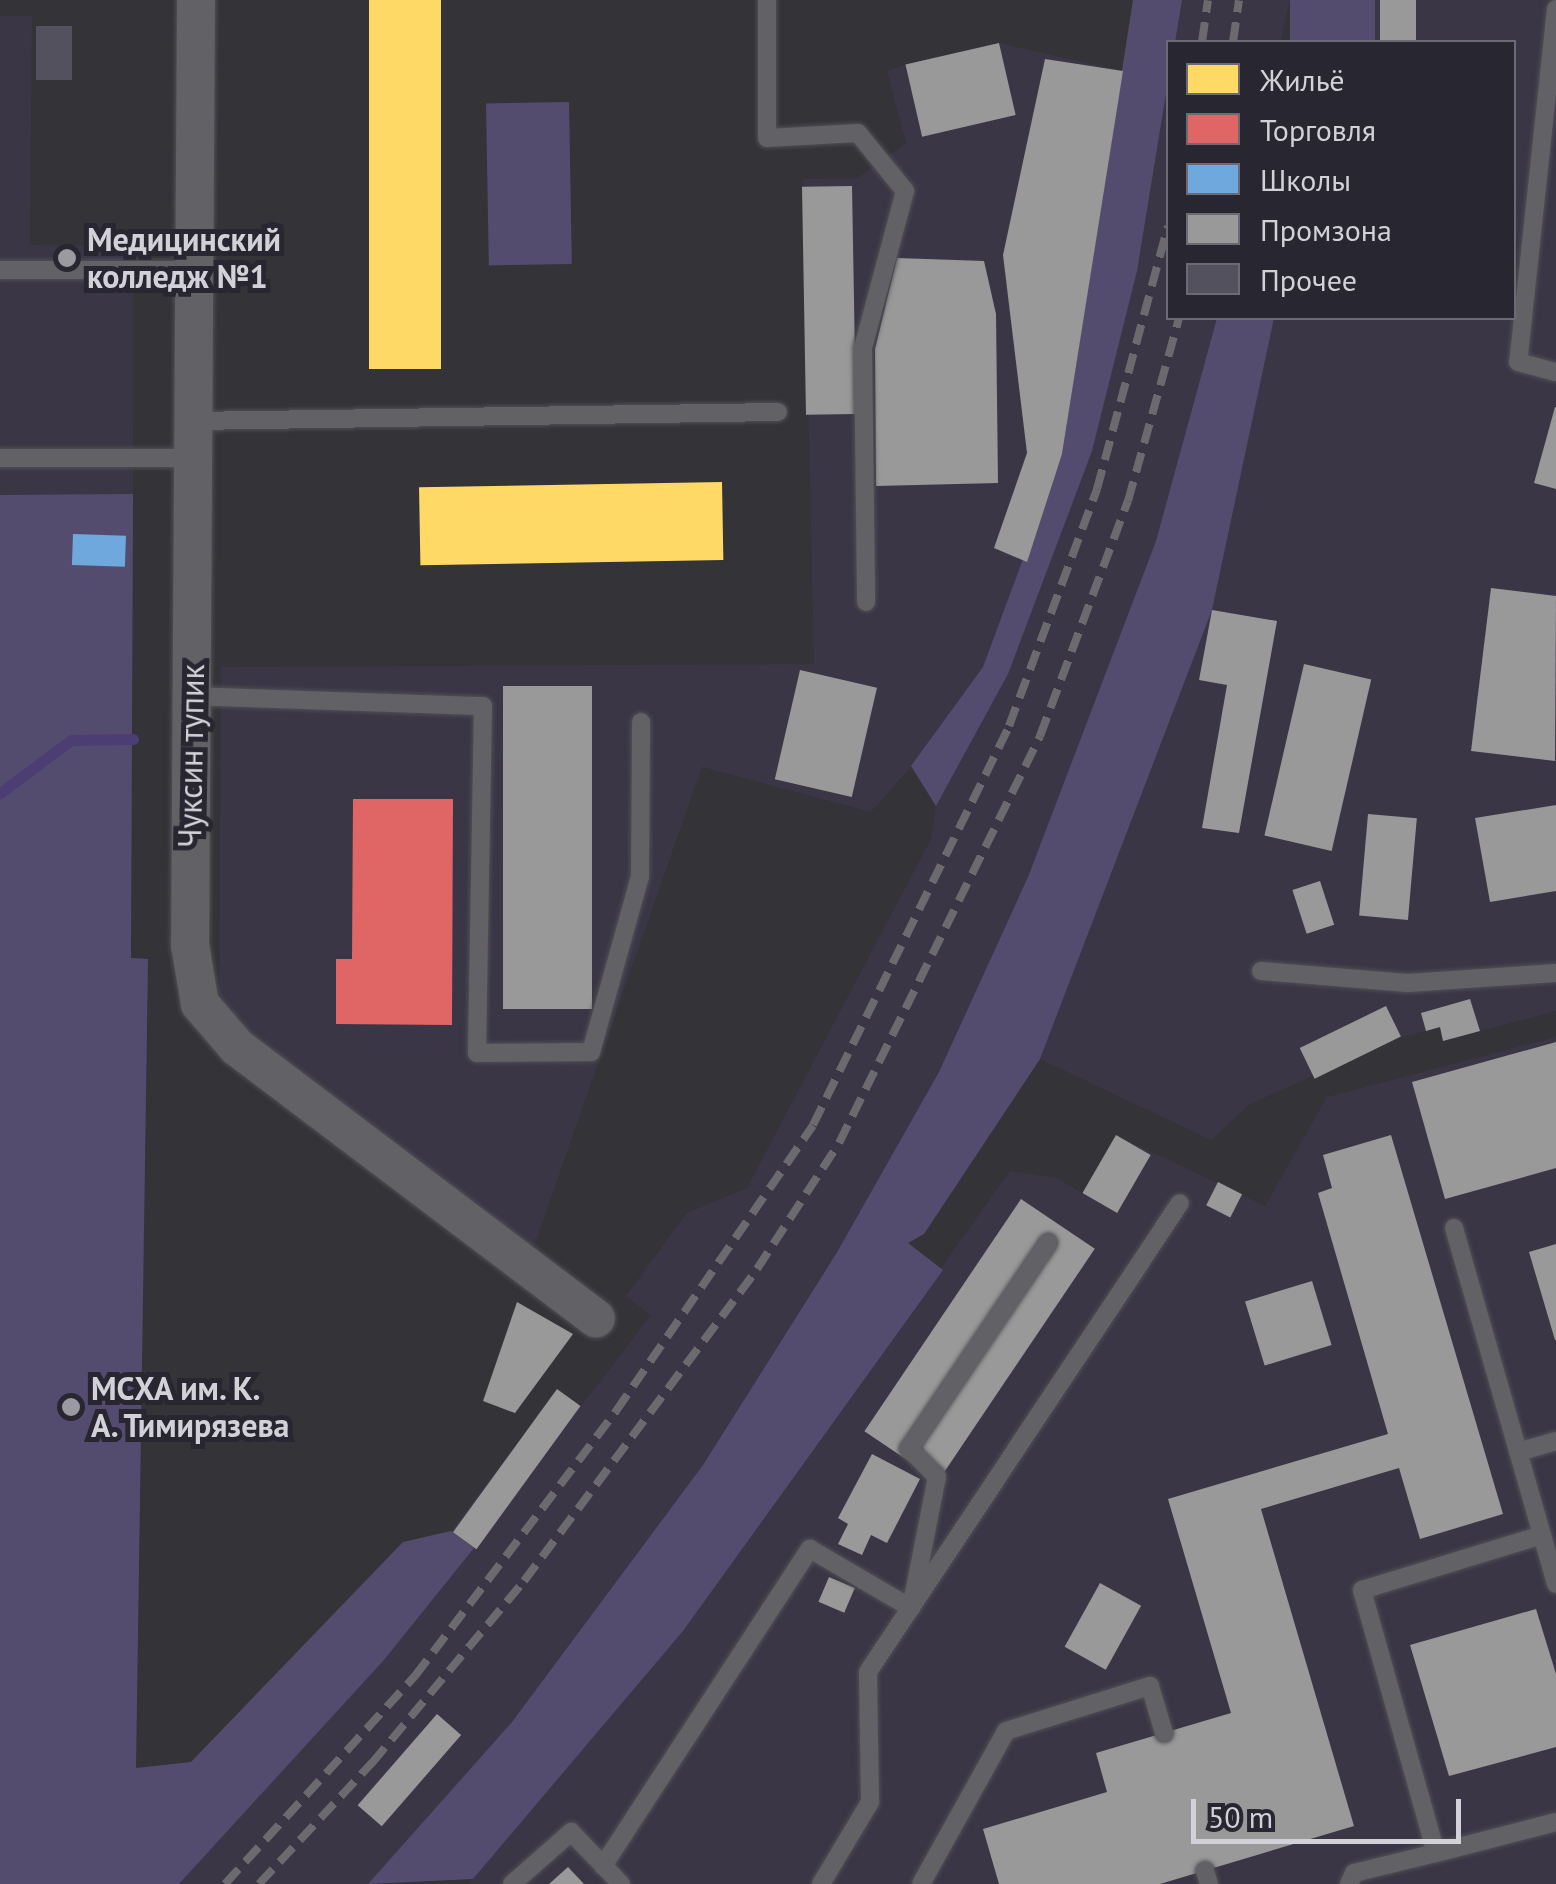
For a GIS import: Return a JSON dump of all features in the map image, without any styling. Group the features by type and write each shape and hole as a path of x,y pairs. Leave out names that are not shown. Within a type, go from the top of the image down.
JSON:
{"street":[{"name":"Чуксин тупик","path":"196,0 190,945 200,1004 238,1047 596,1319"}],"lane":[{"path":"767,0 767,138 858,132 904,190 863,348 866,602"},
{"path":"1556,10 1518,362 1556,372"},
{"path":"0,270 194,270"},
{"path":"0,458 192,440 778,412"},
{"path":"192,696 482,706 477,1054 591,1052 640,877 641,722"},
{"path":"1261,971 1408,984 1556,973"},
{"path":"821,1884 870,1802 868,1672 1180,1204"},
{"path":"1454,1228 1556,1584"},
{"path":"911,1608 937,1477 909,1449 1048,1242"},
{"path":"1518,1452 1556,1441"},
{"path":"1436,1853 1362,1590 1542,1535"},
{"path":"603,1866 810,1549 911,1608"},
{"path":"921,1884 1006,1730 1150,1686 1164,1733"},
{"path":"1349,1884 1354,1873 1556,1822"},
{"path":"512,1884 571,1832 621,1884"}],"shaded area":[{"path":"1133,0 1290,0 1280,40 1166,40 1166,320 1216,320 1156,541 1028,877 939,1072 836,1254 703,1465 512,1722 368,1884 179,1884 384,1660 473,1549 451,1531 557,1389 581,1406 628,1345 650,1315 626,1296 687,1213 747,1188 931,839 936,806 911,767 871,812 702,767 532,1252 219,1018 221,667 814,664 803,179 858,178 906,143 887,71 999,43 1122,71"},
{"path":"1133,0 1182,0 1175,40 1166,40 1166,93 1137,271 1092,451 1008,674 936,806 911,766 983,667 1062,454"},
{"path":"1290,0 1375,0 1375,40 1290,40"},
{"path":"1375,0 1556,0 1556,1011 1443,1041 1439,1028 1401,1037 1250,1104 1211,1140 1040,1059 1212,610 1274,320 1516,320 1516,40 1372,40"},
{"name":"МСХА им. К. А. Тимирязева","path":"0,16 32,16 30,245 134,246 131,958 148,959 134,1884 0,1884"},
{"path":"569,102 572,264 489,265 486,103"},
{"path":"1216,320 1274,320 1212,610 1040,1059 924,1234 908,1243 943,1270 683,1631 473,1879 368,1884 512,1722 703,1465 836,1254 939,1072 1028,877 1156,541"},
{"name":"МСХА им. К. А. Тимирязева","path":"133,494 131,958 148,959 136,1768 191,1762 403,1542 451,1531 474,1548 384,1660 179,1884 0,1884 0,495"},
{"path":"1556,1037 1556,1884 468,1884 683,1631 1010,1171 1056,1178 1082,1193 1116,1135 1265,1206 1327,1097"}],"building: Жильё":[{"path":"369,0 441,0 441,369 369,369"},
{"path":"722,482 723,560 420,565 419,487"}],"building: Торговля":[{"path":"353,799 453,799 452,1025 336,1024 336,959 352,959"}],"building: Школы":[{"path":"73,534 126,536 125,567 72,565"}],"building: Промзона":[{"path":"1380,0 1416,0 1416,40 1380,40"},
{"path":"999,43 1016,115 922,137 905,65"},
{"path":"1045,59 1123,71 1062,454 1027,562 994,548 1027,453 1003,255"},
{"path":"852,186 856,414 806,415 802,187"},
{"path":"897,258 984,261 996,314 998,483 876,486 875,349"},
{"path":"1556,407 1556,489 1534,483"},
{"path":"1491,588 1556,596 1555,761 1471,751"},
{"path":"1212,610 1277,621 1239,833 1202,828 1227,685 1199,680"},
{"path":"1304,664 1371,680 1332,851 1264,835"},
{"path":"800,670 877,688 852,797 775,779"},
{"path":"503,686 592,686 592,1009 503,1009"},
{"path":"1556,805 1556,891 1490,902 1475,818"},
{"path":"1368,814 1417,818 1408,920 1359,916"},
{"path":"1320,881 1334,925 1307,934 1292,890"},
{"path":"1470,999 1480,1031 1443,1041 1440,1027 1426,1031 1421,1013"},
{"path":"1386,1006 1401,1037 1315,1079 1300,1048"},
{"path":"1556,1042 1556,1168 1445,1199 1412,1082"},
{"path":"1116,1135 1151,1155 1117,1213 1082,1193"},
{"path":"1391,1135 1503,1514 1420,1539 1399,1468 1261,1509 1354,1826 1160,1884 999,1884 983,1829 1107,1792 1096,1753 1231,1713 1168,1499 1388,1434 1318,1193 1332,1188 1323,1155"},
{"path":"1218,1182 1242,1194 1230,1217 1206,1205"},
{"path":"1021,1199 1095,1249 938,1481 864,1431"},
{"path":"1556,1244 1556,1340 1555,1340 1529,1252"},
{"path":"1312,1281 1332,1345 1265,1366 1245,1301"},
{"path":"517,1302 573,1334 515,1413 483,1401"},
{"path":"557,1389 580,1406 476,1549 453,1532"},
{"path":"872,1454 920,1479 887,1543 871,1535 862,1555 838,1544 848,1524 838,1518"},
{"path":"829,1577 855,1588 844,1613 818,1602"},
{"path":"1100,1583 1141,1606 1106,1670 1065,1647"},
{"path":"1536,1609 1556,1674 1556,1747 1449,1776 1410,1645"},
{"path":"437,1714 461,1735 382,1826 358,1805"},
{"path":"568,1867 584,1884 549,1884"}],"building: Прочее":[{"path":"36,26 72,26 72,80 36,80"}],"waterway":[{"path":"0,793 71,740 133,739"}],"railway":[{"path":"1202,40 1208,0"},
{"path":"1233,40 1239,0"},
{"path":"225,1884 415,1676 616,1411 813,1125 1009,726 1097,489 1166,233"},
{"path":"259,1884 372,1763 524,1581 757,1269 839,1143 1040,736 1128,501 1178,320"}],"place":[{"name":"Медицинский колледж №1","path":"67,258"},
{"name":"МСХА им. К. А. Тимирязева","path":"71,1407"}]}
